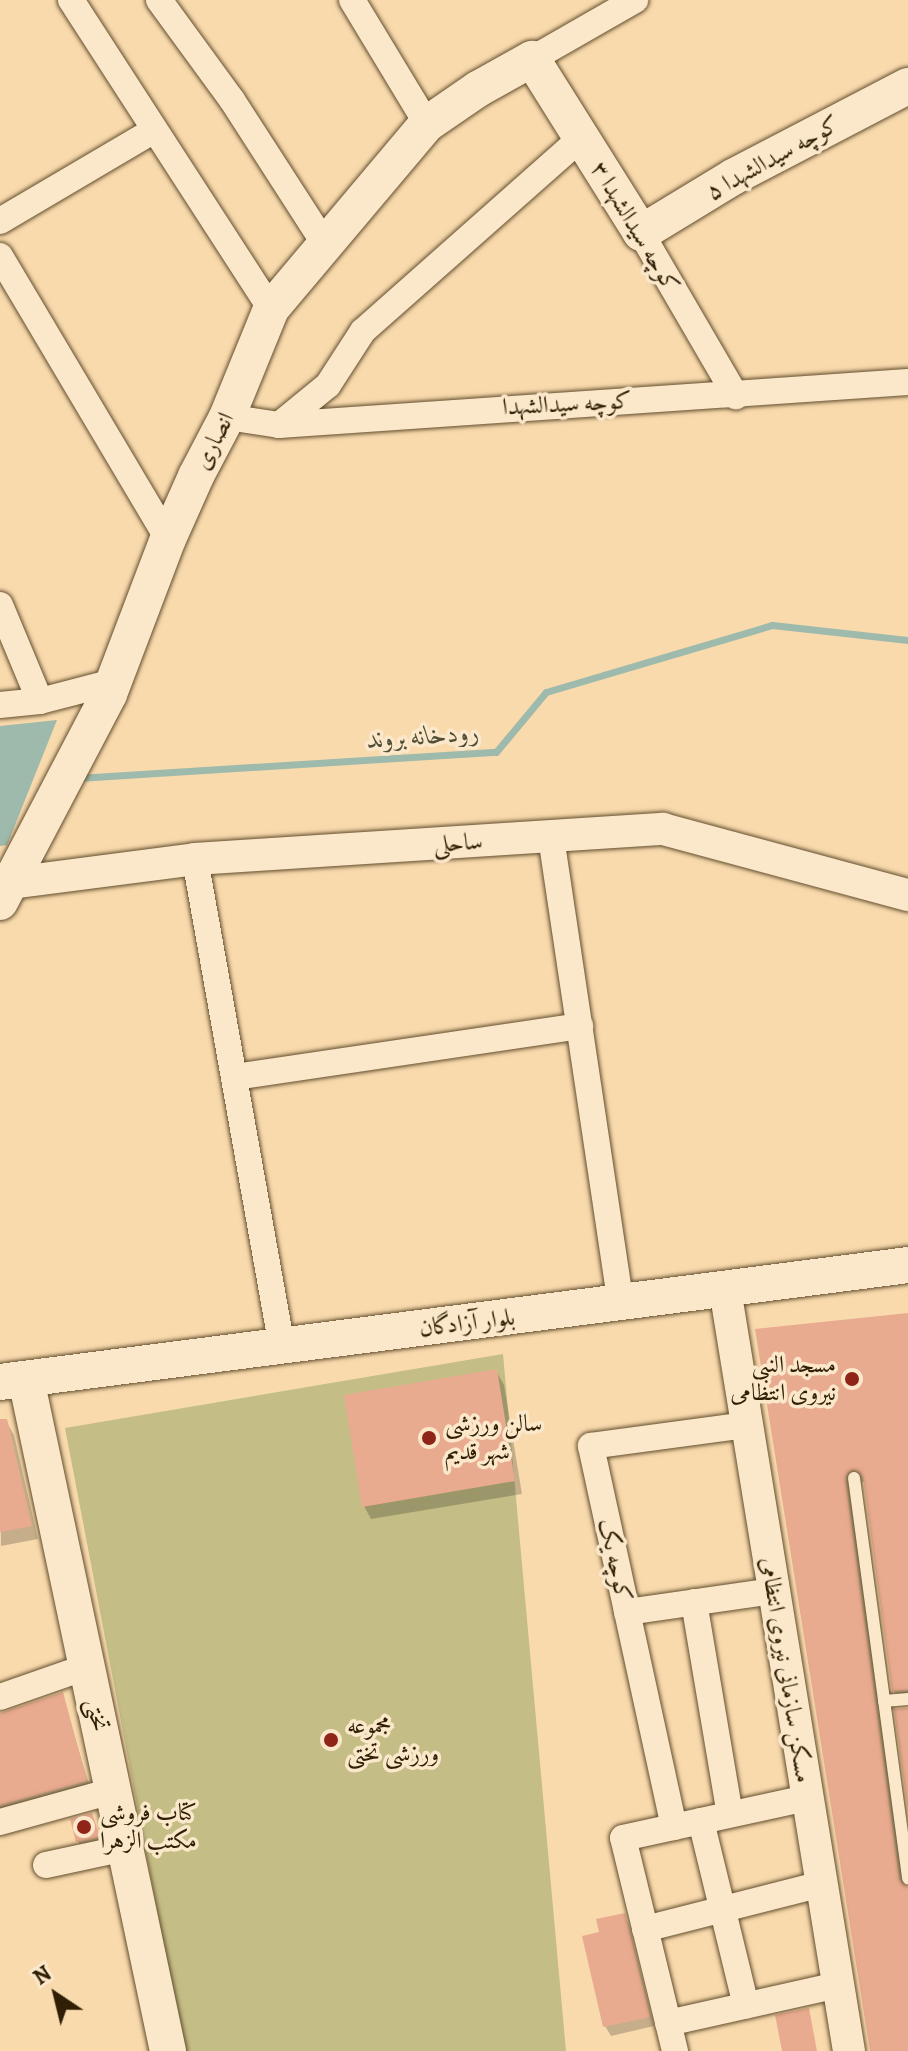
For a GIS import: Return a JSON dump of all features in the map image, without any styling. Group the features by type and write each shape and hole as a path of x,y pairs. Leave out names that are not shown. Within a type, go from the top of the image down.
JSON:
{"main road":[{"name":"انصاری","path":"4,890 111,688 168,539 227,417 271,309 427,124 478,89 532,59"},
{"name":"کوچه سیدالشهدا ۳","path":"532,59 641,233"},
{"name":"کوچه سیدالشهدا ۵","path":"641,233 733,177 908,86"},
{"name":"بلوار آزادگان","path":"13,1381 908,1265"},
{"name":"تختی","path":"13,1381 115,1790 168,2051"}],"street":[{"path":"71,0 271,309"},
{"path":"159,0 232,100 324,243"},
{"path":"352,0 427,124"},
{"path":"532,59 635,0"},
{"path":"0,221 153,131"},
{"path":"279,425 328,385 363,331 581,138"},
{"name":"کوچه سیدالشهدا ۳","path":"641,233 736,396"},
{"path":"0,256 168,539"},
{"name":"کوچه سیدالشهدا","path":"227,417 279,425 908,382"},
{"path":"0,605 40,701"},
{"path":"0,705 111,688"},
{"name":"ساحلی","path":"4,890 195,859 663,829 908,895"},
{"path":"551,837 621,1303"},
{"path":"195,859 282,1346"},
{"path":"235,1077 580,1026"},
{"name":"مسکن سازمانی نیروی انتظامی","path":"725,1289 849,2051"},
{"name":"کوچه یک","path":"674,1827 591,1446 746,1425"},
{"path":"627,1612 773,1591"},
{"path":"694,1602 730,1814"},
{"path":"0,1697 86,1667"},
{"path":"0,1822 115,1790"},
{"path":"675,2051 623,1838 807,1798"},
{"path":"701,1821 746,2006"},
{"path":"46,1865 125,1848"},
{"path":"645,1929 821,1884"},
{"path":"668,2023 838,1985"}],"lane":[{"path":"854,1478 908,1878"},
{"path":"884,1701 908,1699"}],"shaded area":[{"path":"57,720 7,845 0,846 0,726"},
{"name":"مجموعه ورزشی تختی","path":"503,1354 566,2051 184,2051 65,1428"}],"building":[{"path":"908,1313 908,1690 892,1691 863,1476 852,1469 845,1478 899,1879 908,1887 908,2051 870,2051 755,1329"},
{"name":"سالن ورزشی شهر قدیم","path":"497,1369 515,1481 362,1507 344,1395"},
{"path":"0,1419 7,1419 32,1526 0,1532"},
{"path":"63,1692 87,1781 0,1805 0,1713"},
{"path":"908,1708 908,1811 894,1709"},
{"name":"کتاب فروشی مکتب الزهرا","path":"92,1813 100,1837 76,1842 70,1819"},
{"path":"625,1913 650,2017 603,2027 582,1936 599,1932 596,1919"},
{"path":"809,2008 817,2051 782,2051 775,2015"}],"waterway":[{"name":"رودخانه بروند","path":"78,778 496,752 546,692 772,625 908,640"}],"place":[{"name":"مسجد النبی نیروی انتظامی","path":"852,1379"},
{"name":"سالن ورزشی شهر قدیم","path":"429,1438"},
{"name":"مجموعه ورزشی تختی","path":"331,1740"},
{"name":"کتاب فروشی مکتب الزهرا","path":"84,1827"}]}
